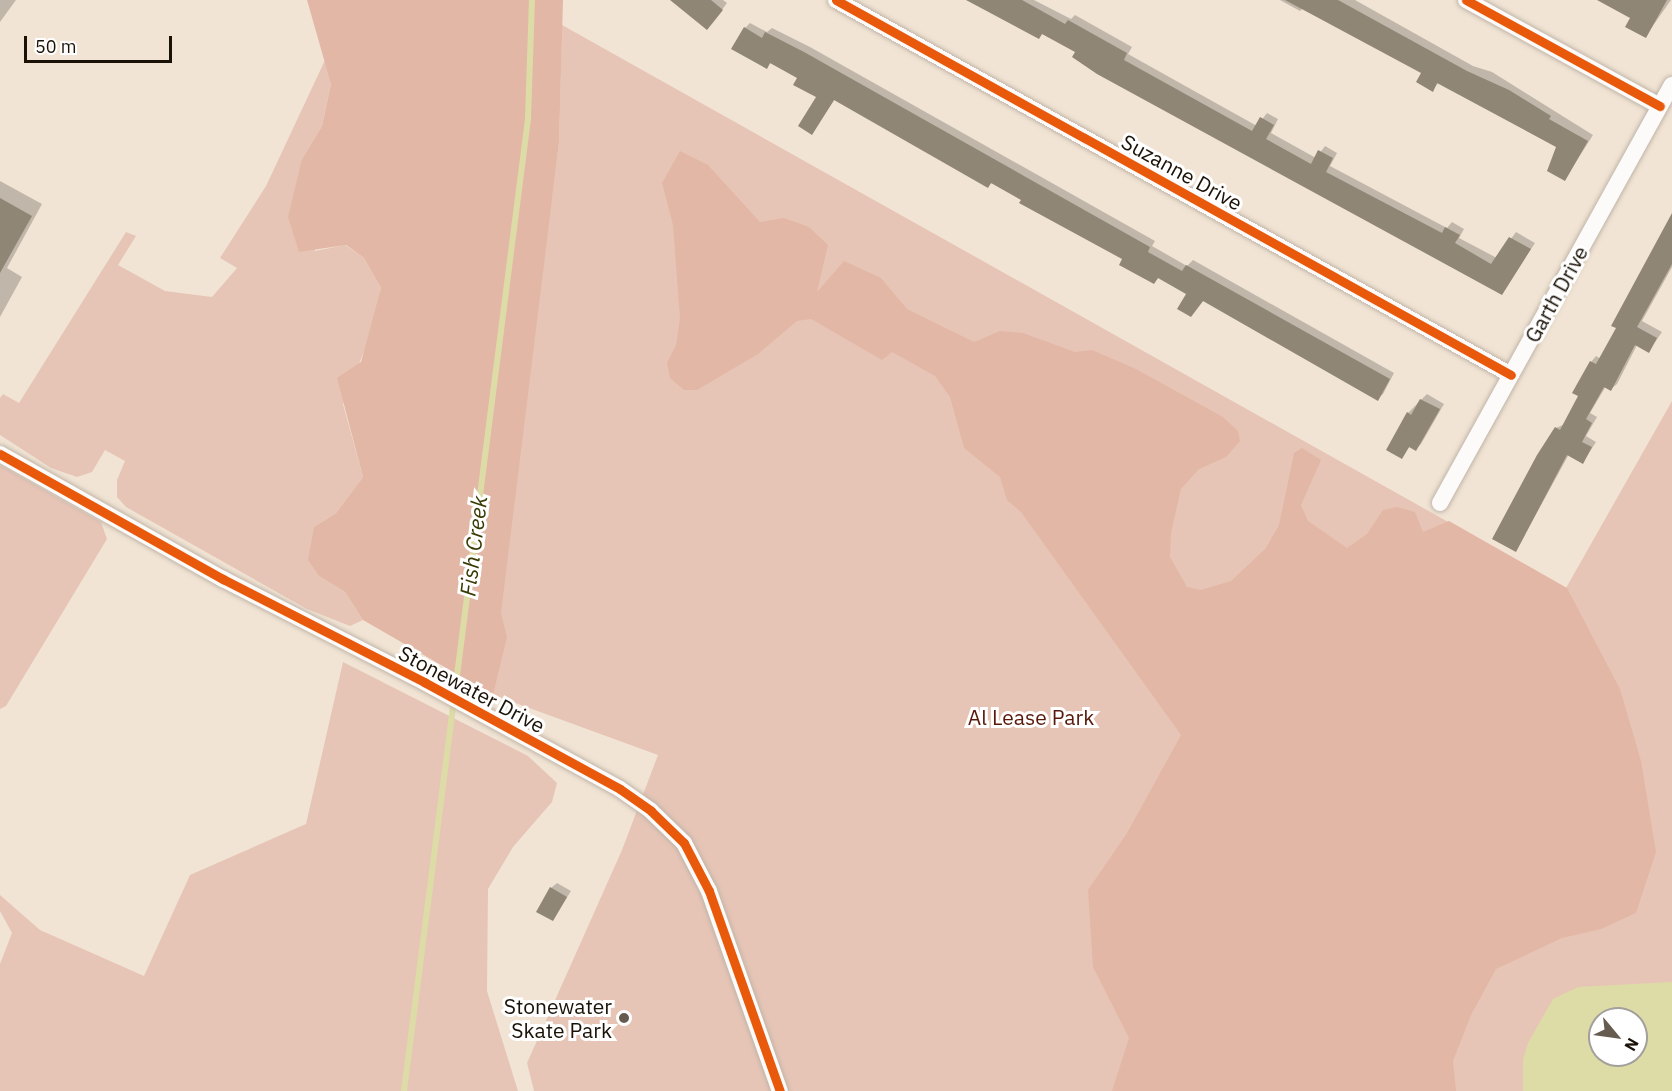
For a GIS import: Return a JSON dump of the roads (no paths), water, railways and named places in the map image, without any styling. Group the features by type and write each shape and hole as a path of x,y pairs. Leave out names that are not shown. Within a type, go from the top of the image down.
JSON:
{"street":[{"name":"Suzanne Drive","path":"836,0 1511,375"},
{"path":"1466,0 1660,106"},
{"name":"Garth Drive","path":"1440,502 1672,85"},
{"name":"Stonewater Drive","path":"0,454 223,579 424,682 620,789 684,843 709,891 780,1091"}],"waterway":[{"name":"Fish Creek","path":"404,1091 528,119 532,0"}],"place":[{"name":"Stonewater Skate Park","path":"624,1018"}],"park label":[{"name":"Al Lease Park","path":"1031,717"}]}
